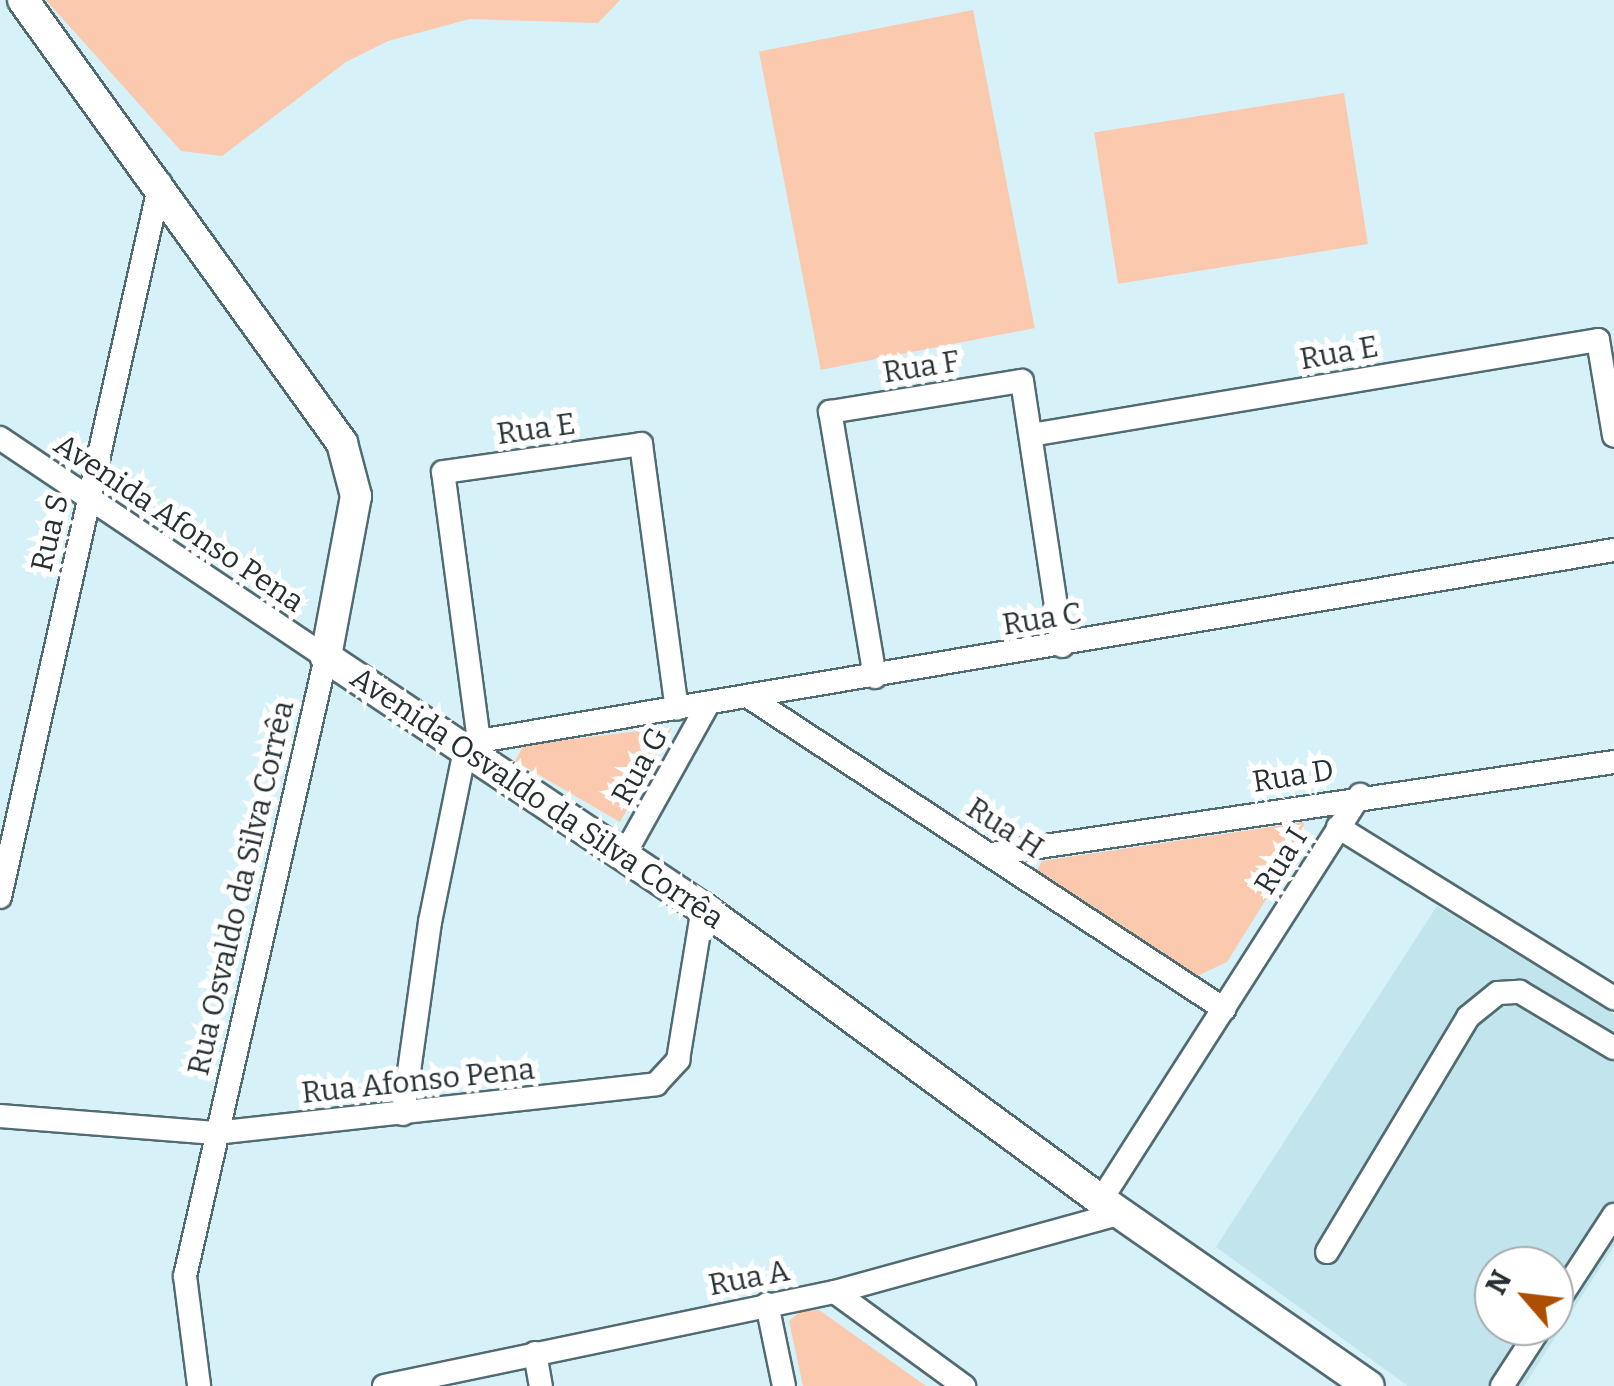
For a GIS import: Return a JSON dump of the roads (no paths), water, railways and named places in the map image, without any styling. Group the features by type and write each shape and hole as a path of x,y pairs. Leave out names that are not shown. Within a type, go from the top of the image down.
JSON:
{"street":[{"name":"Avenida Osvaldo da Silva Corrêa","path":"24,0 160,183 342,443 356,496 326,657 472,746 623,857 703,908 1111,1207 1369,1386"},
{"name":"Rua S","path":"0,897 160,183"},
{"name":"Rua E","path":"1031,435 1598,340 1614,436"},
{"name":"Rua F","path":"874,677 830,412 1022,381 1062,646"},
{"name":"Avenida Afonso Pena","path":"0,438 88,501 326,657"},
{"name":"Rua E","path":"472,746 443,472 641,444 677,709"},
{"name":"Rua C","path":"472,746 1614,550"},
{"name":"Rua Osvaldo da Silva Corrêa","path":"215,1133 326,657"},
{"name":"Rua H","path":"752,699 1224,1009"},
{"name":"Rua G","path":"623,857 708,704"},
{"path":"404,1114 430,922 472,746"},
{"name":"Rua D","path":"992,854 1360,795 1611,764"},
{"path":"1338,827 1360,795"},
{"name":"Rua I","path":"1111,1207 1224,1009 1338,827 1614,998"},
{"name":"Rua Afonso Pena","path":"0,1116 215,1133 656,1084 678,1060 703,908"},
{"path":"1327,1252 1468,1018 1498,992 1520,992 1614,1048"},
{"path":"200,1386 185,1276 215,1133"},
{"name":"Rua A","path":"384,1386 835,1292 1111,1207"},
{"path":"1574,1276 1614,1215"},
{"path":"835,1292 964,1386"},
{"path":"768,1304 784,1386"},
{"path":"1502,1386 1528,1346"},
{"path":"534,1353 541,1386"}]}
